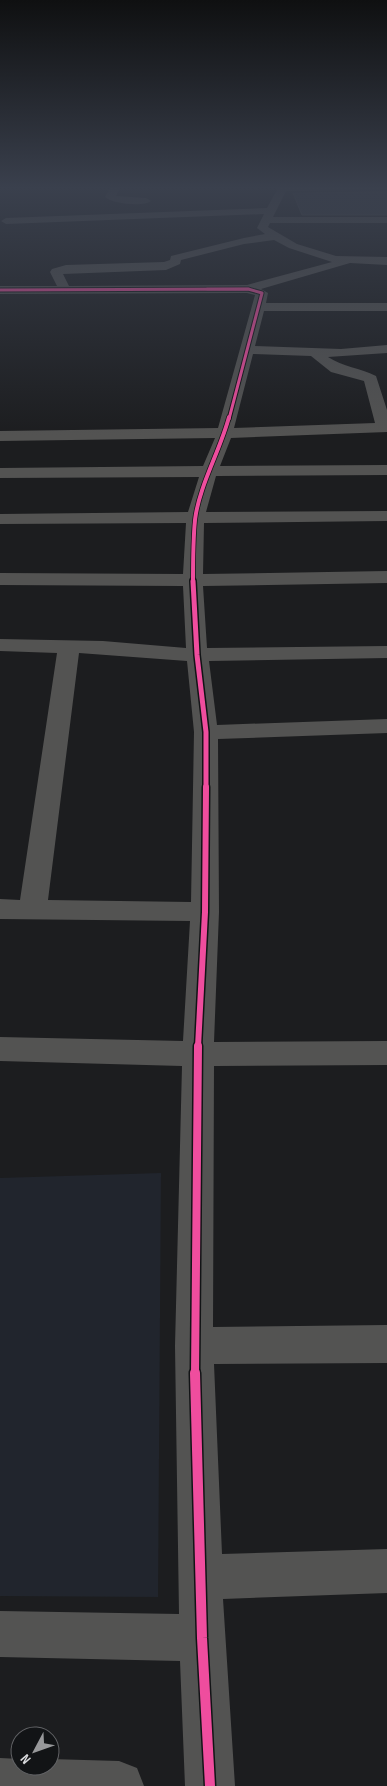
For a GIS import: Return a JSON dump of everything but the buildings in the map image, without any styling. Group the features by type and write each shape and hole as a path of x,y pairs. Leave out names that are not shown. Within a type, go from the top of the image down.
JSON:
{"street":[{"path":"176,269 176,277"},
{"path":"253,298 300,273 315,269"},
{"path":"0,290 65,290 176,277 253,298 387,307"},
{"path":"210,1786 202,1638 194,1346 198,1054 205,912 206,732 197,655 193,580 195,519 209,472 225,433 246,350 253,298"},
{"path":"246,350 352,353 387,349"},
{"path":"0,436 225,433 385,427 382,399 371,379 336,368 314,353"},
{"path":"0,473 387,470"},
{"path":"0,519 195,519 387,516"},
{"path":"0,580 387,577"},
{"path":"0,646 103,647 197,655 387,652"},
{"path":"33,909 69,647"},
{"path":"206,732 387,726"},
{"path":"0,909 205,912"},
{"path":"0,1049 198,1054 387,1053"},
{"path":"194,1346 387,1344"},
{"path":"200,1577 387,1571"},
{"path":"0,1634 202,1638"},
{"path":"0,1783 119,1786"}],"shaded area":[{"path":"161,1173 158,1597 0,1596 0,1178"}],"cycle path":[{"path":"0,290 248,289 262,293 225,433 209,472 195,519 193,580 197,655 206,732 205,912 198,1054 194,1346 202,1638 210,1786"}]}
